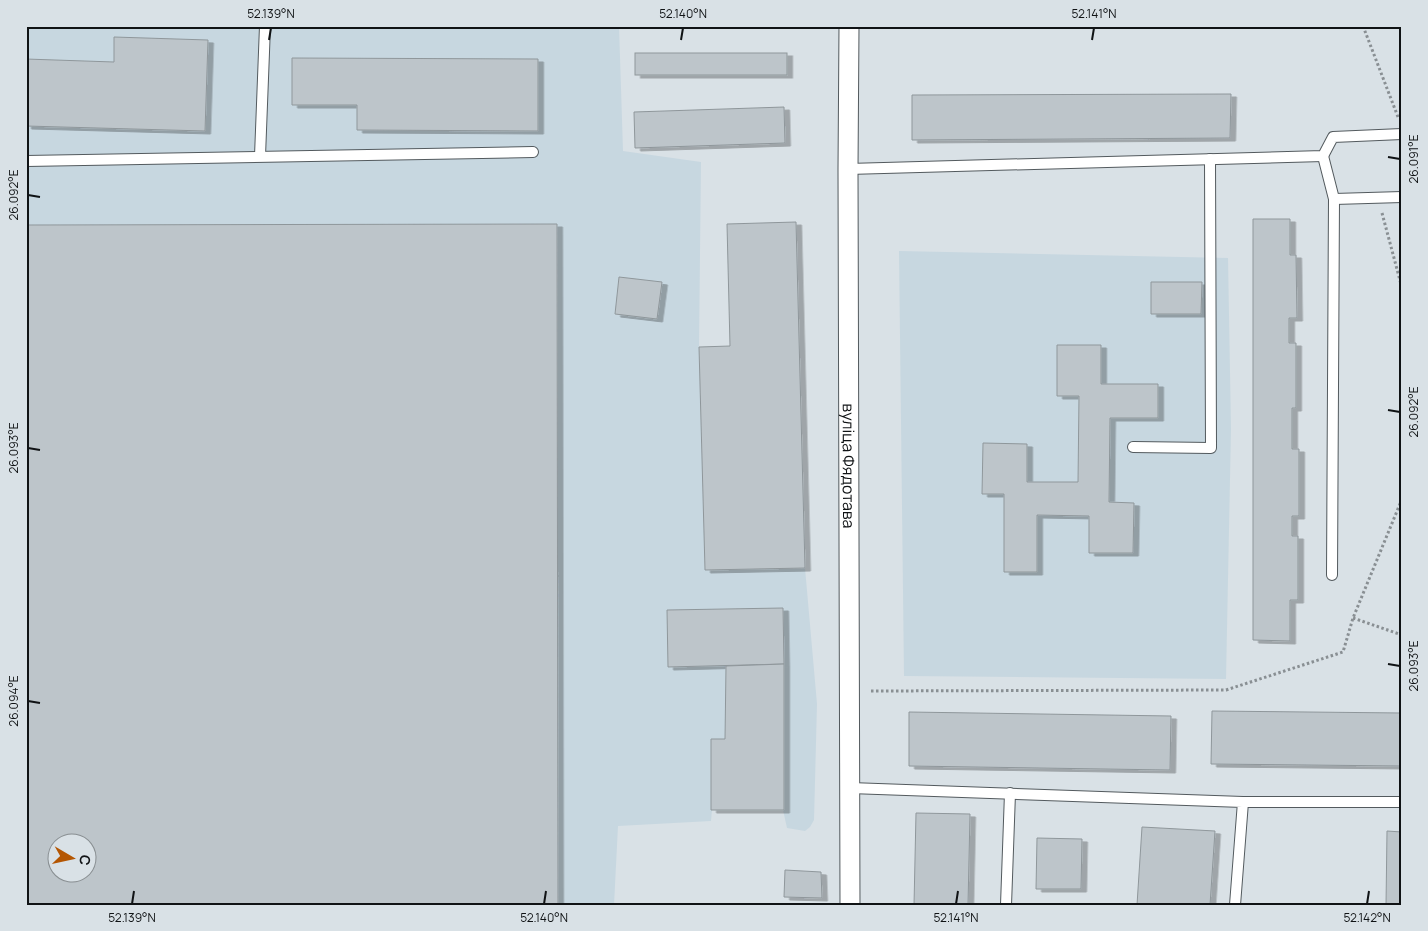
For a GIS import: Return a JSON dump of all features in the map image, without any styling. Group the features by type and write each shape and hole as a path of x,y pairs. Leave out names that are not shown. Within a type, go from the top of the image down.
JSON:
{"street":[{"name":"вуліца Фядотава","path":"849,26 850,905"}],"lane":[{"path":"260,156 266,26"},
{"path":"1332,575 1334,199 1324,156 1333,137 1402,134"},
{"path":"26,161 533,152"},
{"path":"848,169 1324,156"},
{"path":"1133,447 1211,448 1210,159"},
{"path":"1334,199 1402,198"},
{"path":"850,788 1243,802 1402,802"},
{"path":"1006,905 1010,793"},
{"path":"1235,905 1243,802"}],"path":[{"path":"1363,26 1398,118"},
{"path":"1379,198 1402,288"},
{"path":"849,691 1226,690 1342,652 1353,618 1402,499"},
{"path":"1353,618 1402,635"}],"shaded area":[{"path":"26,26 619,26 623,151 701,162 699,347 705,570 805,568 817,704 814,820 810,827 805,831 787,828 783,810 712,810 711,821 618,826 614,905 26,905"},
{"path":"899,251 1228,258 1231,429 1226,679 904,676"}],"building":[{"path":"114,37 208,40 205,131 26,126 26,59 114,62"},
{"path":"635,53 787,53 787,75 635,75"},
{"path":"292,58 538,59 538,131 357,130 357,105 292,105"},
{"path":"1231,94 1230,138 912,140 912,95"},
{"path":"784,107 785,143 635,148 634,112"},
{"path":"1253,219 1290,219 1290,255 1296,255 1297,318 1289,318 1289,343 1296,343 1296,408 1292,408 1292,449 1299,449 1299,516 1292,516 1292,536 1298,536 1298,600 1290,600 1290,641 1253,640"},
{"path":"796,222 805,568 705,570 699,347 730,346 727,224"},
{"path":"557,224 558,905 26,905 26,225"},
{"path":"619,277 662,282 657,319 615,314"},
{"path":"1151,282 1202,282 1201,314 1151,314"},
{"path":"1057,345 1101,345 1101,384 1158,384 1158,418 1110,418 1109,502 1134,503 1133,553 1089,553 1089,516 1037,515 1037,572 1004,572 1004,494 982,494 983,443 1027,444 1027,482 1078,482 1079,396 1057,396"},
{"path":"783,608 784,664 668,667 667,610"},
{"path":"784,664 784,810 711,810 711,739 725,739 726,666"},
{"path":"1212,711 1402,713 1402,766 1211,764"},
{"path":"909,712 1171,716 1170,770 909,766"},
{"path":"916,813 970,814 968,905 914,905"},
{"path":"1142,827 1215,831 1210,905 1137,905"},
{"path":"1387,831 1402,832 1402,905 1386,905"},
{"path":"1037,838 1082,839 1081,889 1036,889"},
{"path":"785,870 821,872 822,898 784,897"}]}
